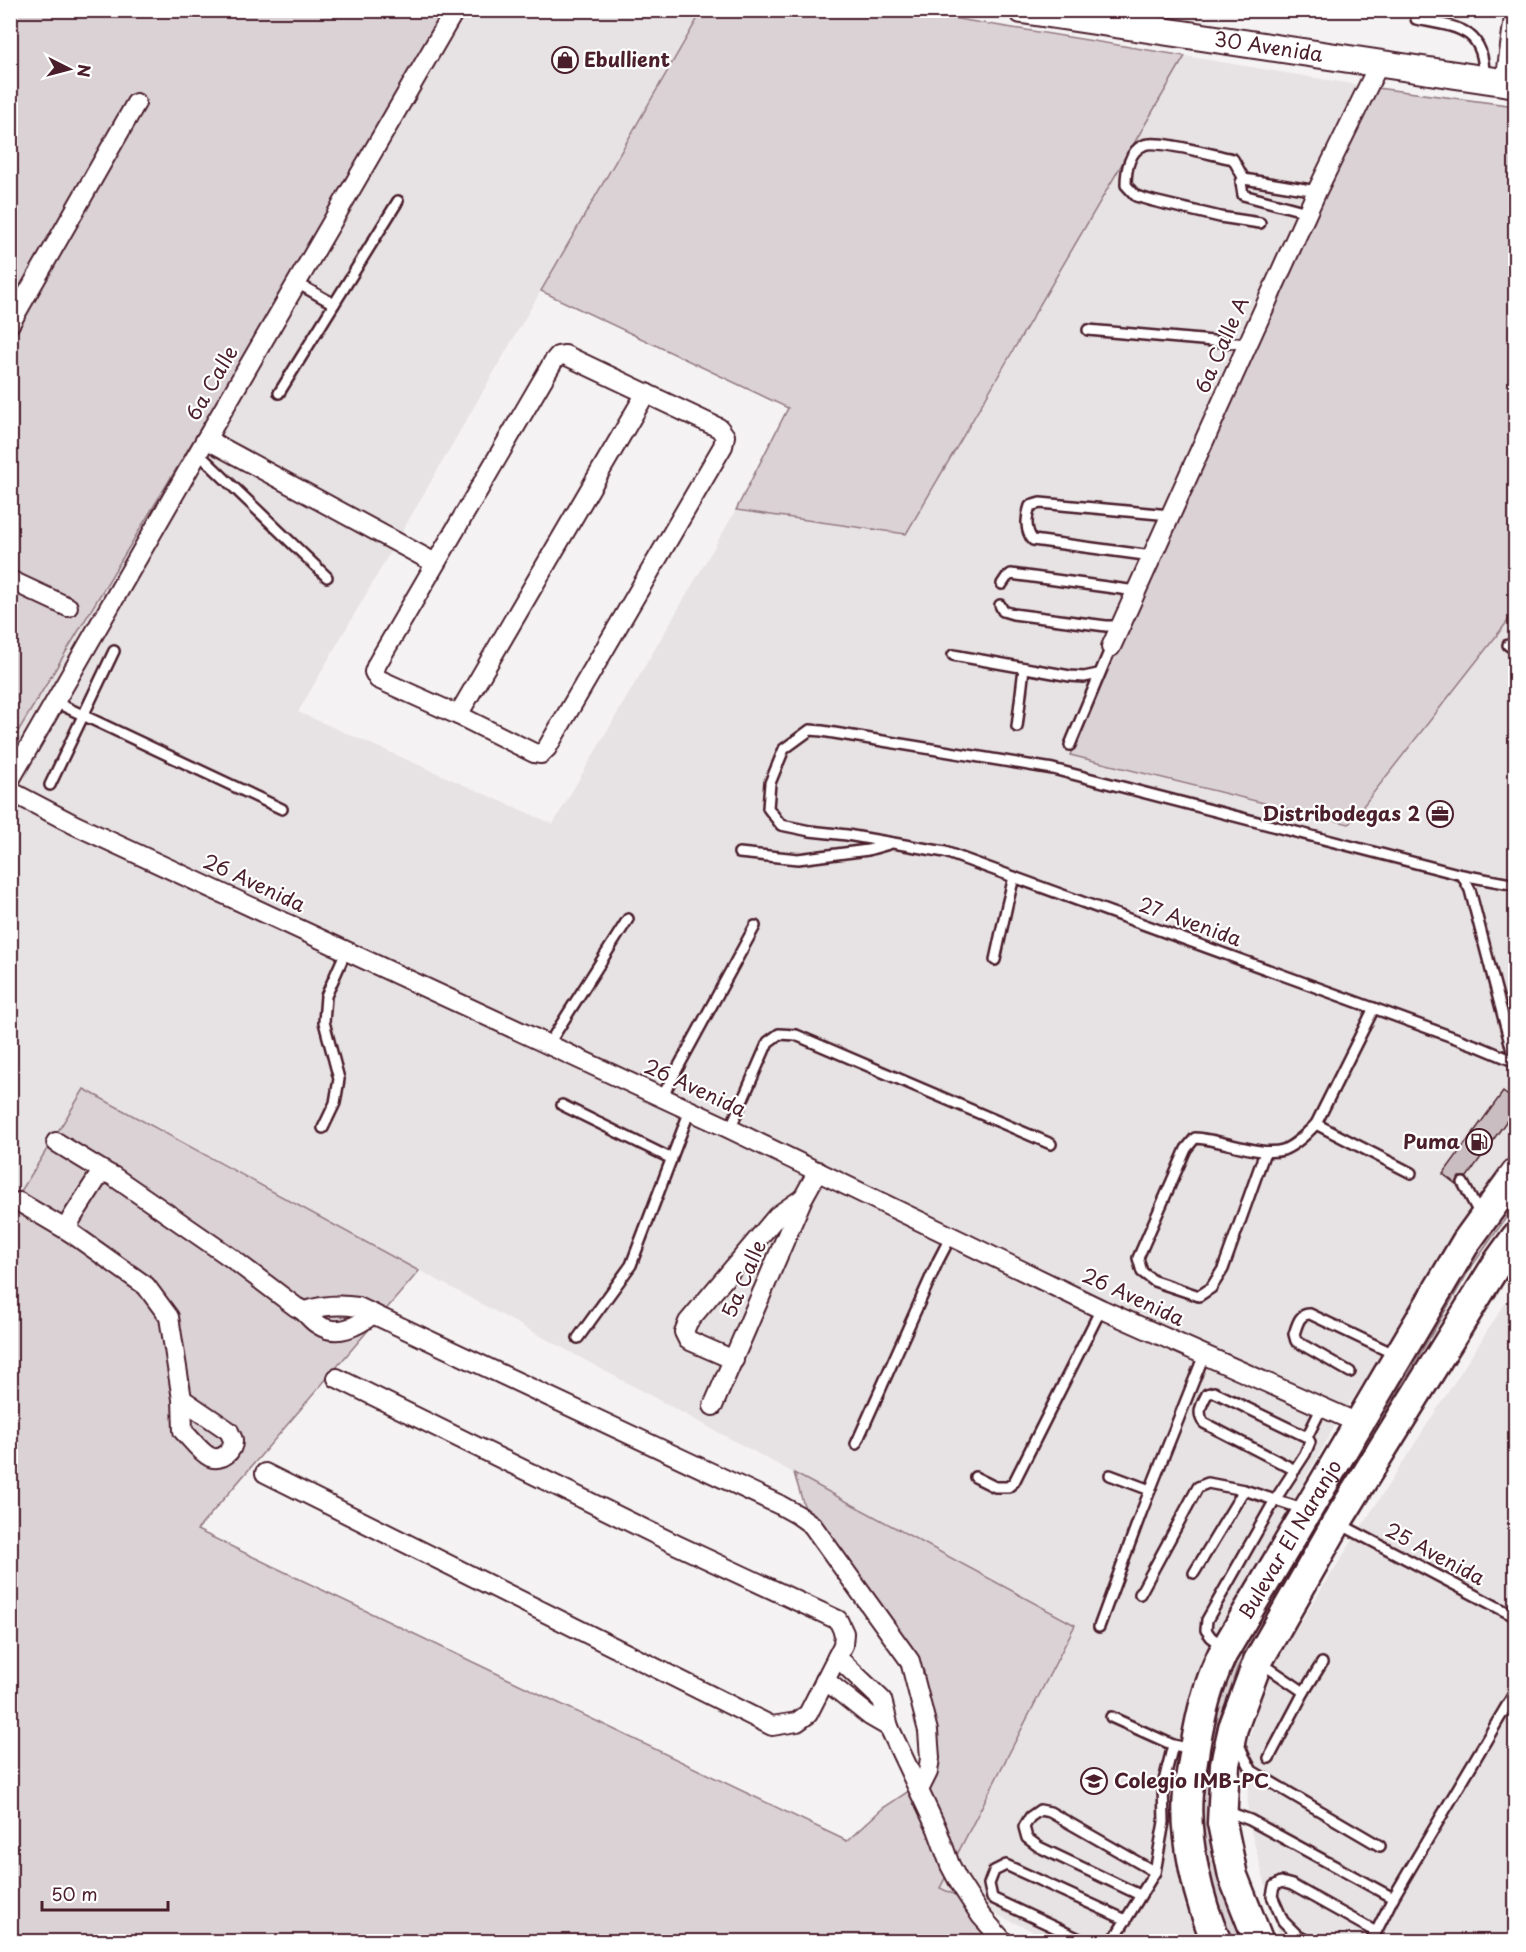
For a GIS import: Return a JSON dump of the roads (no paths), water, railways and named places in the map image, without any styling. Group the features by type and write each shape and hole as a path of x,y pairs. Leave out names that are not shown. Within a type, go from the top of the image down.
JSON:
{"main road":[{"name":"Bulevar El Naranjo","path":"1217,1941 1197,1883 1192,1855 1184,1747 1201,1711 1210,1682 1227,1648 1466,1242 1515,1173"},
{"name":"Bulevar El Naranjo","path":"1259,1941 1233,1876 1222,1824 1225,1764 1233,1728 1258,1660 1337,1522 1507,1268 1515,1238"}],"street":[{"name":"6a Calle","path":"10,780 455,10"},
{"name":"30 Avenida","path":"1022,10 1501,82"},
{"path":"1501,82 1515,10"},
{"name":"6a Calle A","path":"1111,647 1307,212 1379,64"},
{"path":"10,324 16,303 136,103"},
{"path":"564,355 646,393 719,428 725,436 723,446 547,748 541,754 534,753 378,679 375,672 377,664 558,356 564,355"},
{"path":"458,715 646,393"},
{"path":"202,446 435,563"},
{"path":"10,580 68,607"},
{"name":"26 Avenida","path":"10,791 75,825 730,1128 1101,1309 1360,1424"},
{"path":"56,1142 113,1176 230,1257 296,1307 305,1311 318,1325 331,1330 346,1329 361,1323 373,1314"},
{"path":"70,1232 69,1223 73,1216 98,1177 105,1172"},
{"name":"5a Calle","path":"713,1406 803,1198 818,1172"},
{"path":"734,1360 688,1341 684,1332 688,1322 777,1216 803,1198"},
{"path":"19,1202 70,1232 146,1286 158,1300 169,1317 182,1399"},
{"path":"305,1311 340,1304 358,1307 780,1505 812,1525 910,1661 928,1731 930,1758 928,1772 919,1790"},
{"path":"265,1473 772,1726 797,1722 808,1714 843,1645 844,1633 838,1620 677,1545 338,1378"},
{"path":"837,1657 882,1700 889,1727 959,1882 981,1916 1004,1941"},
{"path":"825,1680 870,1716 889,1727"}],"lane":[{"path":"1416,19 1458,27 1470,33 1482,55 1484,64 1501,82"},
{"path":"1244,179 1233,159 1161,144 1146,144 1136,150 1126,169 1126,185 1136,196 1220,217 1260,223"},
{"path":"1244,179 1317,191"},
{"path":"1244,179 1241,182 1243,195 1307,212"},
{"path":"279,393 398,201"},
{"path":"297,283 334,304"},
{"path":"1088,330 1247,344"},
{"path":"202,446 327,577"},
{"path":"1152,556 1033,540 1027,530 1028,510 1030,506 1040,503 1170,515"},
{"path":"1002,584 1011,574 1136,591"},
{"path":"1000,605 1003,611 1013,614 1120,626"},
{"path":"1070,745 1111,647"},
{"path":"50,785 114,651"},
{"path":"953,655 1070,676 1084,677 1098,674"},
{"path":"1017,727 1024,668"},
{"path":"55,702 282,810"},
{"name":"27 Avenida","path":"1515,885 1462,875 1053,770 810,730 784,749 770,783 768,808 781,825 945,852 1480,1047 1515,1062"},
{"path":"739,853 798,859 868,850 891,843"},
{"path":"1462,875 1470,890 1515,1062"},
{"path":"995,960 1006,904 1014,878"},
{"path":"548,1044 628,919"},
{"path":"662,1097 755,926"},
{"path":"324,1128 335,1103 339,1079 324,1022 326,996 346,951"},
{"path":"1265,1152 1223,1269 1211,1288 1199,1296 1154,1281 1142,1272 1138,1258 1186,1149 1195,1138 1207,1138 1265,1152 1283,1149 1302,1138 1316,1124 1374,1008"},
{"path":"730,1128 768,1042 779,1034 796,1035 1051,1144"},
{"path":"562,1105 672,1159"},
{"path":"578,1338 631,1265 690,1110"},
{"path":"1316,1124 1411,1173"},
{"path":"1463,1183 1482,1218"},
{"path":"856,1444 951,1236"},
{"path":"975,1477 995,1487 1008,1487 1014,1482 1101,1309"},
{"path":"1350,1372 1296,1341 1294,1334 1301,1316 1310,1314 1399,1356"},
{"path":"1099,1627 1204,1355"},
{"path":"1227,1648 1211,1637 1206,1630 1207,1620 1275,1500 1295,1470 1308,1449 1310,1442 1307,1437 1214,1392 1208,1394 1199,1413 1204,1423 1295,1470"},
{"path":"1307,1437 1322,1407"},
{"path":"1110,1475 1150,1490"},
{"path":"1140,1594 1198,1487 1208,1483 1244,1490 1308,1510"},
{"path":"1194,1573 1244,1490"},
{"name":"25 Avenida","path":"1337,1522 1515,1617"},
{"path":"1258,1660 1304,1692"},
{"path":"1269,1758 1322,1663"},
{"path":"1371,1941 1393,1898 1515,1690"},
{"path":"1111,1717 1184,1747 1163,1785 1164,1822 1155,1872 1111,1941"},
{"path":"1233,1728 1252,1770 1380,1846"},
{"path":"1221,1809 1250,1820 1393,1898"},
{"path":"1140,1895 1039,1847 1027,1838 1024,1827 1030,1817 1040,1810 1050,1812 1155,1872"},
{"path":"1086,1941 992,1898 989,1884 994,1870 1006,1865 1126,1920"},
{"path":"1309,1941 1298,1936 1283,1920 1272,1896 1274,1886 1281,1882 1292,1885 1376,1932"}],"place":[{"name":"Ebullient","path":"565,60"},
{"name":"Distribodegas 2","path":"1440,814"},
{"name":"Puma","path":"1479,1142"},
{"name":"Colegio IMB-PC","path":"1094,1781"}]}
